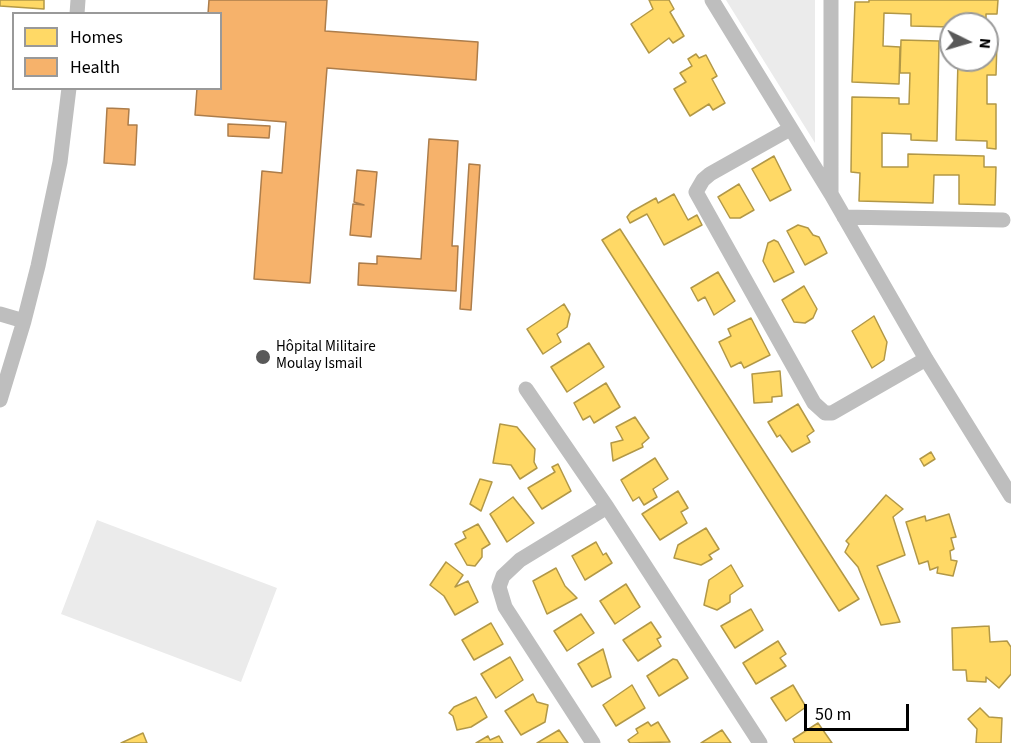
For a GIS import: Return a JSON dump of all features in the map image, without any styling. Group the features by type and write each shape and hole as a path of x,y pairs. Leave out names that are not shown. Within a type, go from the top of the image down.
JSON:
{"street":[{"path":"712,0 831,194 926,359 1011,496"},
{"path":"831,0 831,194"},
{"path":"0,400 24,321 60,162 69,90"},
{"path":"790,129 710,174 703,180 696,192 814,403 825,413 832,413 926,359"},
{"path":"844,217 1003,220"},
{"path":"0,314 24,321"},
{"path":"526,389 607,507 760,743"},
{"path":"593,743 505,608 499,587 503,576 520,560 607,507"}],"shaded area":[{"path":"726,0 815,0 815,143"},
{"path":"97,520 277,588 241,682 61,614"}],"building: Homes":[{"path":"0,0 44,0 44,9 0,6"},
{"path":"649,0 669,0 674,9 670,12 684,36 673,43 669,38 649,53 631,24 653,9"},
{"path":"869,0 998,0 997,12 939,12 939,27 911,26 911,14 884,13 883,46 900,47 899,84 852,82 855,2 869,2"},
{"path":"901,40 939,41 937,141 911,140 911,134 882,133 882,167 908,167 908,154 984,156 984,167 996,167 995,205 959,204 959,175 934,175 933,203 859,201 860,173 851,172 852,97 899,98 899,104 909,104 910,73 900,73"},
{"path":"696,54 699,58 706,55 717,76 712,79 725,103 713,110 709,104 690,116 674,89 686,82 680,73 692,66 688,59"},
{"path":"958,72 996,72 996,75 987,75 987,104 996,104 996,149 987,148 987,141 956,140"},
{"path":"774,156 791,190 770,201 752,169"},
{"path":"739,184 754,210 740,218 730,218 718,197"},
{"path":"674,194 688,220 697,215 702,225 664,245 647,214 630,223 627,217 631,212 656,198 658,203"},
{"path":"798,225 808,228 813,235 819,237 827,253 805,265 787,231"},
{"path":"620,229 859,599 839,611 602,240"},
{"path":"774,240 778,242 794,272 774,282 763,261 768,243"},
{"path":"718,272 735,301 714,315 705,297 698,301 691,288"},
{"path":"804,286 817,309 813,318 805,323 794,322 782,300"},
{"path":"564,304 570,314 567,327 557,334 561,342 543,354 527,329"},
{"path":"874,316 887,342 884,360 872,368 852,331"},
{"path":"751,318 770,355 744,368 741,362 731,367 719,342 731,336 728,329"},
{"path":"589,343 604,367 567,392 551,367"},
{"path":"780,371 782,396 772,397 772,402 754,403 752,374"},
{"path":"606,383 620,407 594,423 590,416 583,420 574,403"},
{"path":"798,404 814,431 807,436 810,442 792,452 780,435 777,437 768,422"},
{"path":"635,417 649,438 642,444 643,447 613,461 611,443 623,440 616,427"},
{"path":"500,424 517,427 535,449 534,462 537,468 520,479 511,465 493,463"},
{"path":"931,452 935,459 924,466 920,459"},
{"path":"655,458 668,479 653,489 657,497 644,505 639,497 633,501 621,480"},
{"path":"558,464 571,491 542,509 528,488 555,472 552,467"},
{"path":"480,479 492,482 481,511 470,504"},
{"path":"678,491 688,508 681,512 687,523 660,540 642,514"},
{"path":"886,495 903,509 893,517 905,555 877,566 900,622 881,625 858,567 845,552 849,544 846,541"},
{"path":"513,497 534,523 507,542 490,514"},
{"path":"949,514 956,537 951,538 954,549 950,551 951,560 957,561 953,576 937,573 938,567 930,570 928,561 919,564 906,522 925,516 926,521"},
{"path":"478,524 490,544 482,549 482,557 475,566 467,565 455,544 466,538 463,532"},
{"path":"706,528 719,549 709,555 712,559 701,565 674,558 678,545"},
{"path":"596,542 603,555 606,553 612,563 585,580 572,556"},
{"path":"446,562 463,575 455,587 468,581 478,602 455,615 444,596 430,585"},
{"path":"731,565 743,586 730,595 730,602 717,610 704,605 709,580"},
{"path":"556,568 565,586 577,598 547,614 533,581"},
{"path":"626,584 640,607 615,624 600,601"},
{"path":"751,609 763,630 735,648 721,626"},
{"path":"581,614 594,633 567,651 554,631"},
{"path":"651,622 661,637 657,639 661,646 638,661 623,640"},
{"path":"491,623 503,644 474,660 462,640"},
{"path":"989,626 990,642 1007,641 1011,647 1011,674 999,688 986,677 986,682 967,681 966,670 953,670 952,628"},
{"path":"778,641 786,654 780,658 786,666 756,684 743,663"},
{"path":"603,649 611,677 592,687 578,664"},
{"path":"510,657 523,680 496,698 481,674"},
{"path":"673,659 677,660 688,678 659,696 647,676"},
{"path":"632,685 645,708 616,726 603,705"},
{"path":"793,685 806,707 786,721 771,698"},
{"path":"533,694 537,702 548,705 545,722 521,735 505,711"},
{"path":"476,697 487,717 471,727 457,730 453,716 449,713 454,707"},
{"path":"980,708 989,717 1002,718 1001,743 976,743 977,729 968,719"},
{"path":"648,722 651,726 658,722 670,742 630,743 628,740 638,733 636,729"},
{"path":"818,723 832,743 795,743 793,739"},
{"path":"559,730 568,743 537,743"},
{"path":"722,730 731,743 701,743"},
{"path":"143,733 147,743 121,743"},
{"path":"488,736 490,740 499,736 503,743 476,743"}],"building: Health":[{"path":"209,0 327,0 325,31 478,42 476,80 327,68 310,283 254,279 262,171 282,173 286,122 195,115 197,90 222,90 222,12 208,12"},
{"path":"107,108 129,109 128,125 137,125 135,165 104,163"},
{"path":"228,124 270,126 269,138 228,136"},
{"path":"429,139 458,141 452,246 458,246 456,291 358,285 359,263 377,264 377,256 421,259"},
{"path":"469,164 480,165 471,310 460,309"},
{"path":"357,170 377,172 371,237 350,235 353,204 364,205 354,202"}],"place":[{"name":"Hôpital Militaire Moulay Ismail","path":"263,357"}]}
